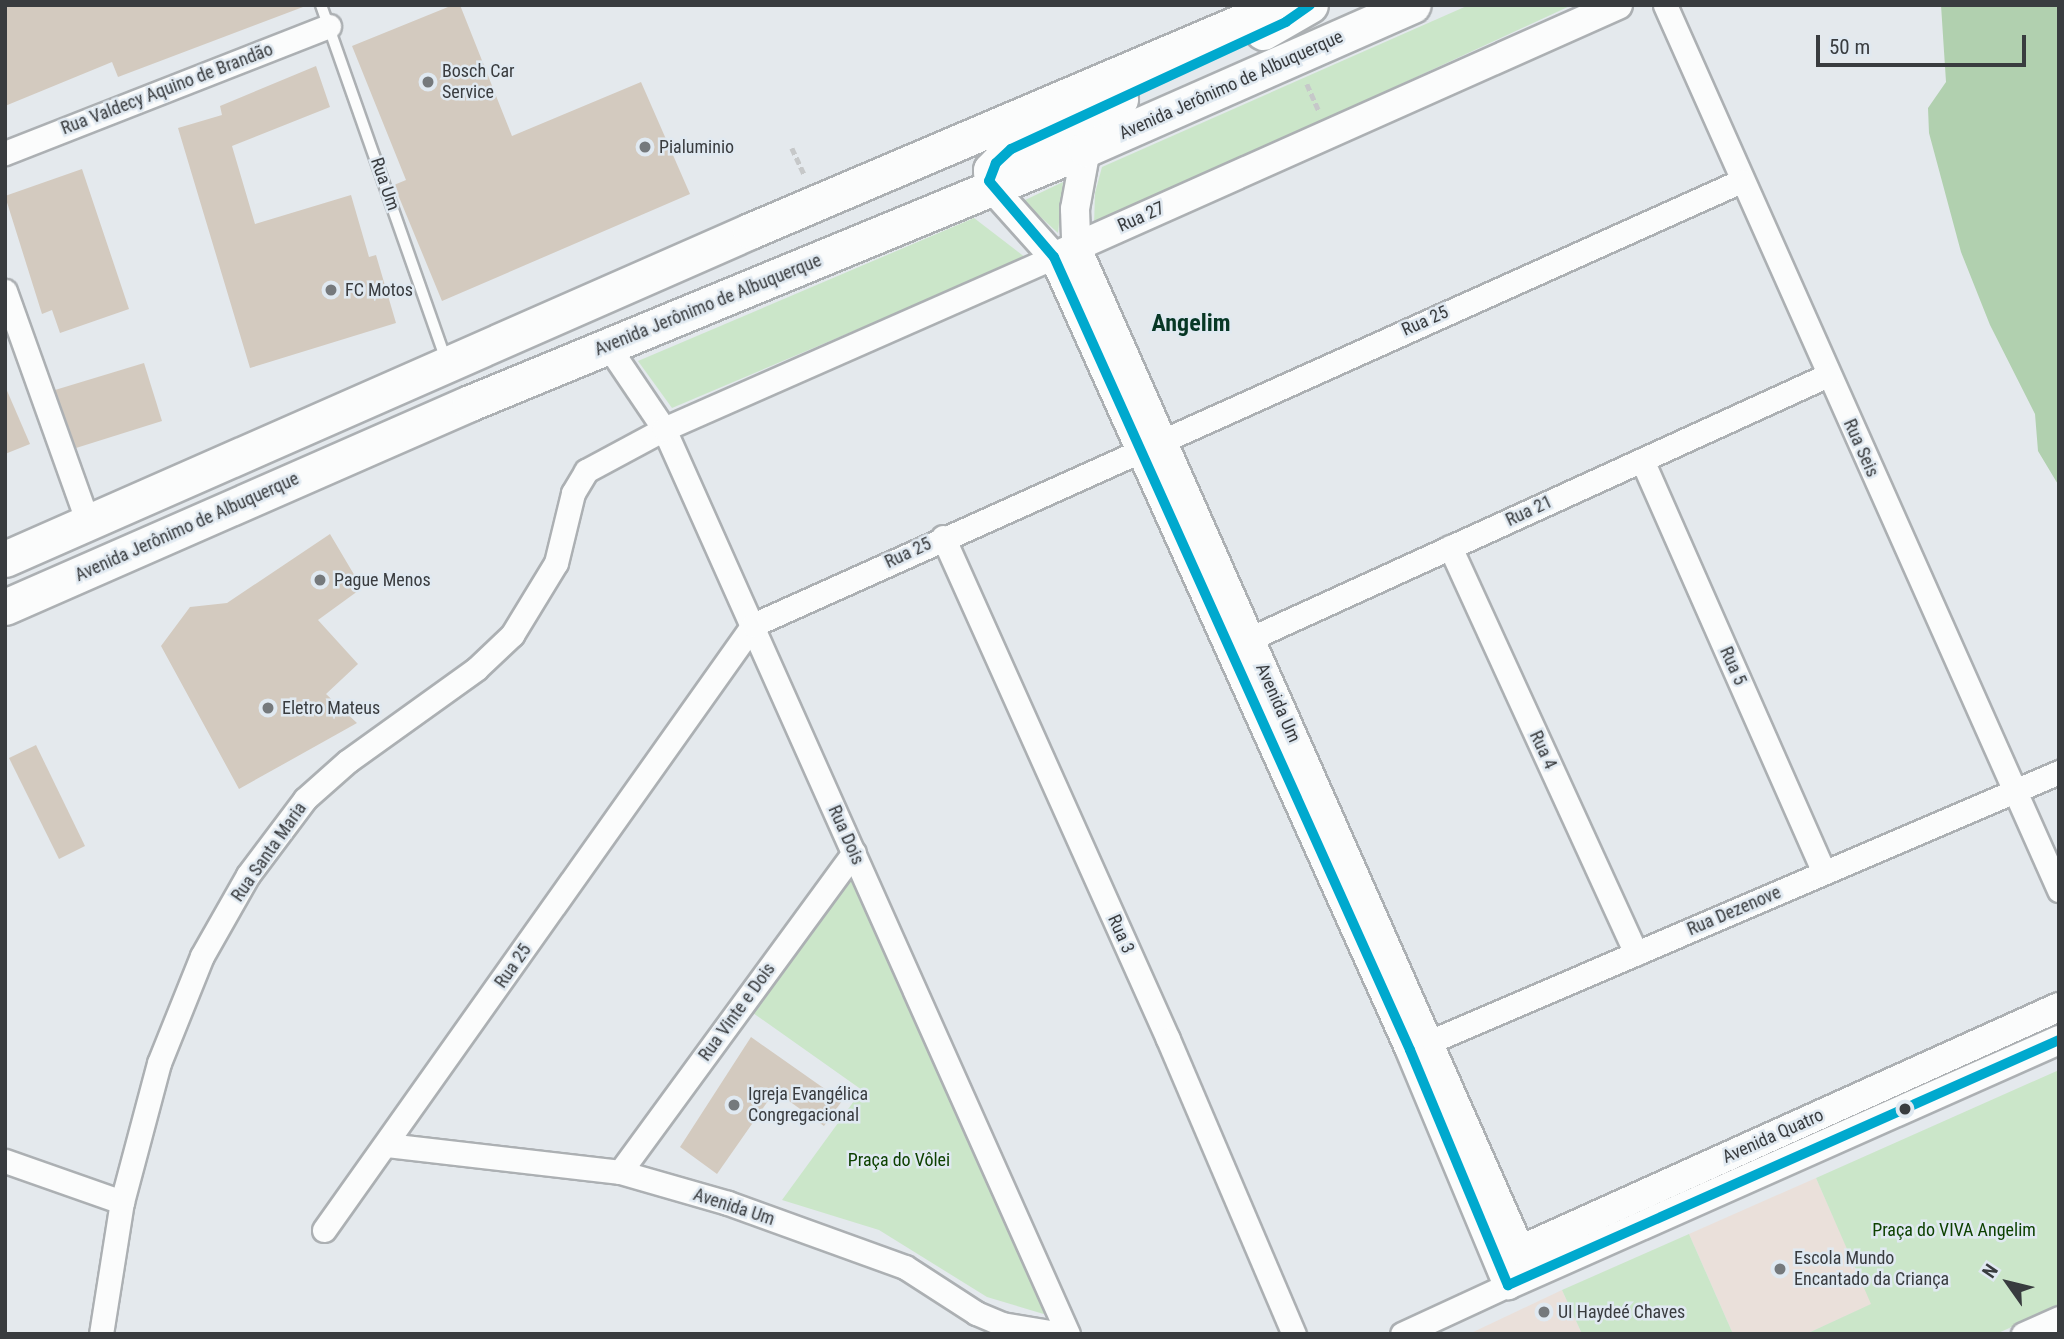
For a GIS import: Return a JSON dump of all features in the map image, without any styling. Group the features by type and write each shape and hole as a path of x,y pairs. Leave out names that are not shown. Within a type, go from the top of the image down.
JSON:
{"main road":[{"path":"5,559 448,364 1281,5"},
{"path":"992,188 991,170 1011,149 1286,22 1310,5"},
{"name":"Avenida Jerônimo de Albuquerque","path":"5,607 608,346 1086,149 1413,5"}],"street":[{"name":"Rua 27","path":"664,429 1619,5"},
{"name":"Rua Seis","path":"1665,5 1741,181 2059,890"},
{"name":"Rua Valdecy Aquino de Brandão","path":"5,153 325,16"},
{"name":"Avenida Um","path":"1065,251 1086,149"},
{"name":"Rua 25","path":"324,1230 387,1145 753,625 1152,443 1741,181"},
{"name":"Avenida Um","path":"992,188 1065,251 1419,1046 1520,1250"},
{"path":"5,291 88,523"},
{"name":"Rua Dois","path":"608,346 664,429 1068,1334"},
{"name":"Rua 21","path":"1240,643 1828,375"},
{"name":"Rua Santa Maria","path":"101,1334 122,1202 159,1063 202,956 248,875 305,799 348,761 477,669 512,635 556,563 578,480 597,462 664,429"},
{"name":"Rua 5","path":"1642,460 1824,872"},
{"name":"Rua 3","path":"943,537 1168,1039 1294,1334"},
{"name":"Rua 4","path":"1450,547 1636,953"},
{"name":"Rua Dezenove","path":"1419,1046 2059,772"},
{"name":"Rua Vinte e Dois","path":"620,1172 853,852"},
{"name":"Avenida Quatro","path":"1520,1250 2059,1007"},
{"name":"Avenida Quatro","path":"1402,1334 1508,1284 2059,1040"},
{"name":"Avenida Um","path":"1419,1046 1508,1284"},
{"name":"Avenida Um","path":"387,1145 620,1172 728,1203 905,1267 976,1313 1002,1324 1062,1334"},
{"path":"5,1161 122,1202"},
{"path":"1508,1284 1520,1250"},
{"path":"2023,1334 2059,1318"}],"lane":[{"name":"Rua Um","path":"325,16 448,364"}],"path":[{"path":"1296,57 1328,134"}],"shaded area":[{"name":"Escola Mundo Encantado da Criança","path":"1816,1178 1872,1304 1806,1334 1733,1334 1689,1234"},
{"name":"UI Haydeé Chaves","path":"1562,1290 1582,1334 1469,1334"}],"green space":[{"path":"1469,5 1572,5 1094,226 1095,193 1102,167"},
{"path":"1941,5 2059,5 2059,486 2038,451 2035,414 1990,325 1961,252 1929,133 1928,108 1946,82"},
{"path":"1063,182 1058,233 1023,201"},
{"path":"974,218 1026,258 672,408 638,361"},
{"name":"Praça do Vôlei","path":"850,878 1047,1315 987,1297 879,1230 782,1200 862,1090 753,1013"},
{"name":"Praça do VIVA Angelim","path":"2059,1070 2059,1306 1996,1334 1806,1334 1871,1304 1816,1178"},
{"path":"1689,1234 1733,1334 1582,1334 1562,1290"}],"building":[{"path":"5,5 303,7 118,77 112,62 5,106"},
{"path":"453,5 460,5 512,136 641,82 690,194 442,301 394,185 406,180 352,46"},
{"path":"316,66 330,107 232,146 255,224 351,195 369,257 376,255 396,323 250,368 178,128 222,115 220,106"},
{"path":"82,169 129,309 60,333 52,310 42,314 5,196"},
{"path":"144,363 162,421 76,448 55,390"},
{"path":"5,386 30,444 5,454"},
{"name":"Eletro Mateus","path":"330,534 362,588 318,620 358,664 326,694 357,723 239,789 161,646 190,607 227,603"},
{"path":"36,745 85,846 59,859 9,758"},
{"name":"Igreja Evangélica Congregacional","path":"751,1037 842,1101 824,1126 775,1091 717,1174 680,1147"}],"transit line":[{"path":"1310,5 1286,22 1011,149 996,163 989,181 1054,257 1410,1050 1508,1285 2059,1040"}],"place":[{"name":"Bosch Car Service","path":"428,82"},
{"name":"Pialuminio","path":"645,147"},
{"name":"FC Motos","path":"331,290"},
{"name":"Pague Menos","path":"320,580"},
{"name":"Eletro Mateus","path":"268,708"},
{"name":"Igreja Evangélica Congregacional","path":"734,1105"},
{"name":"Escola Mundo Encantado da Criança","path":"1780,1269"},
{"name":"UI Haydeé Chaves","path":"1544,1312"}],"district":[{"name":"Angelim","path":"1191,324"}]}
